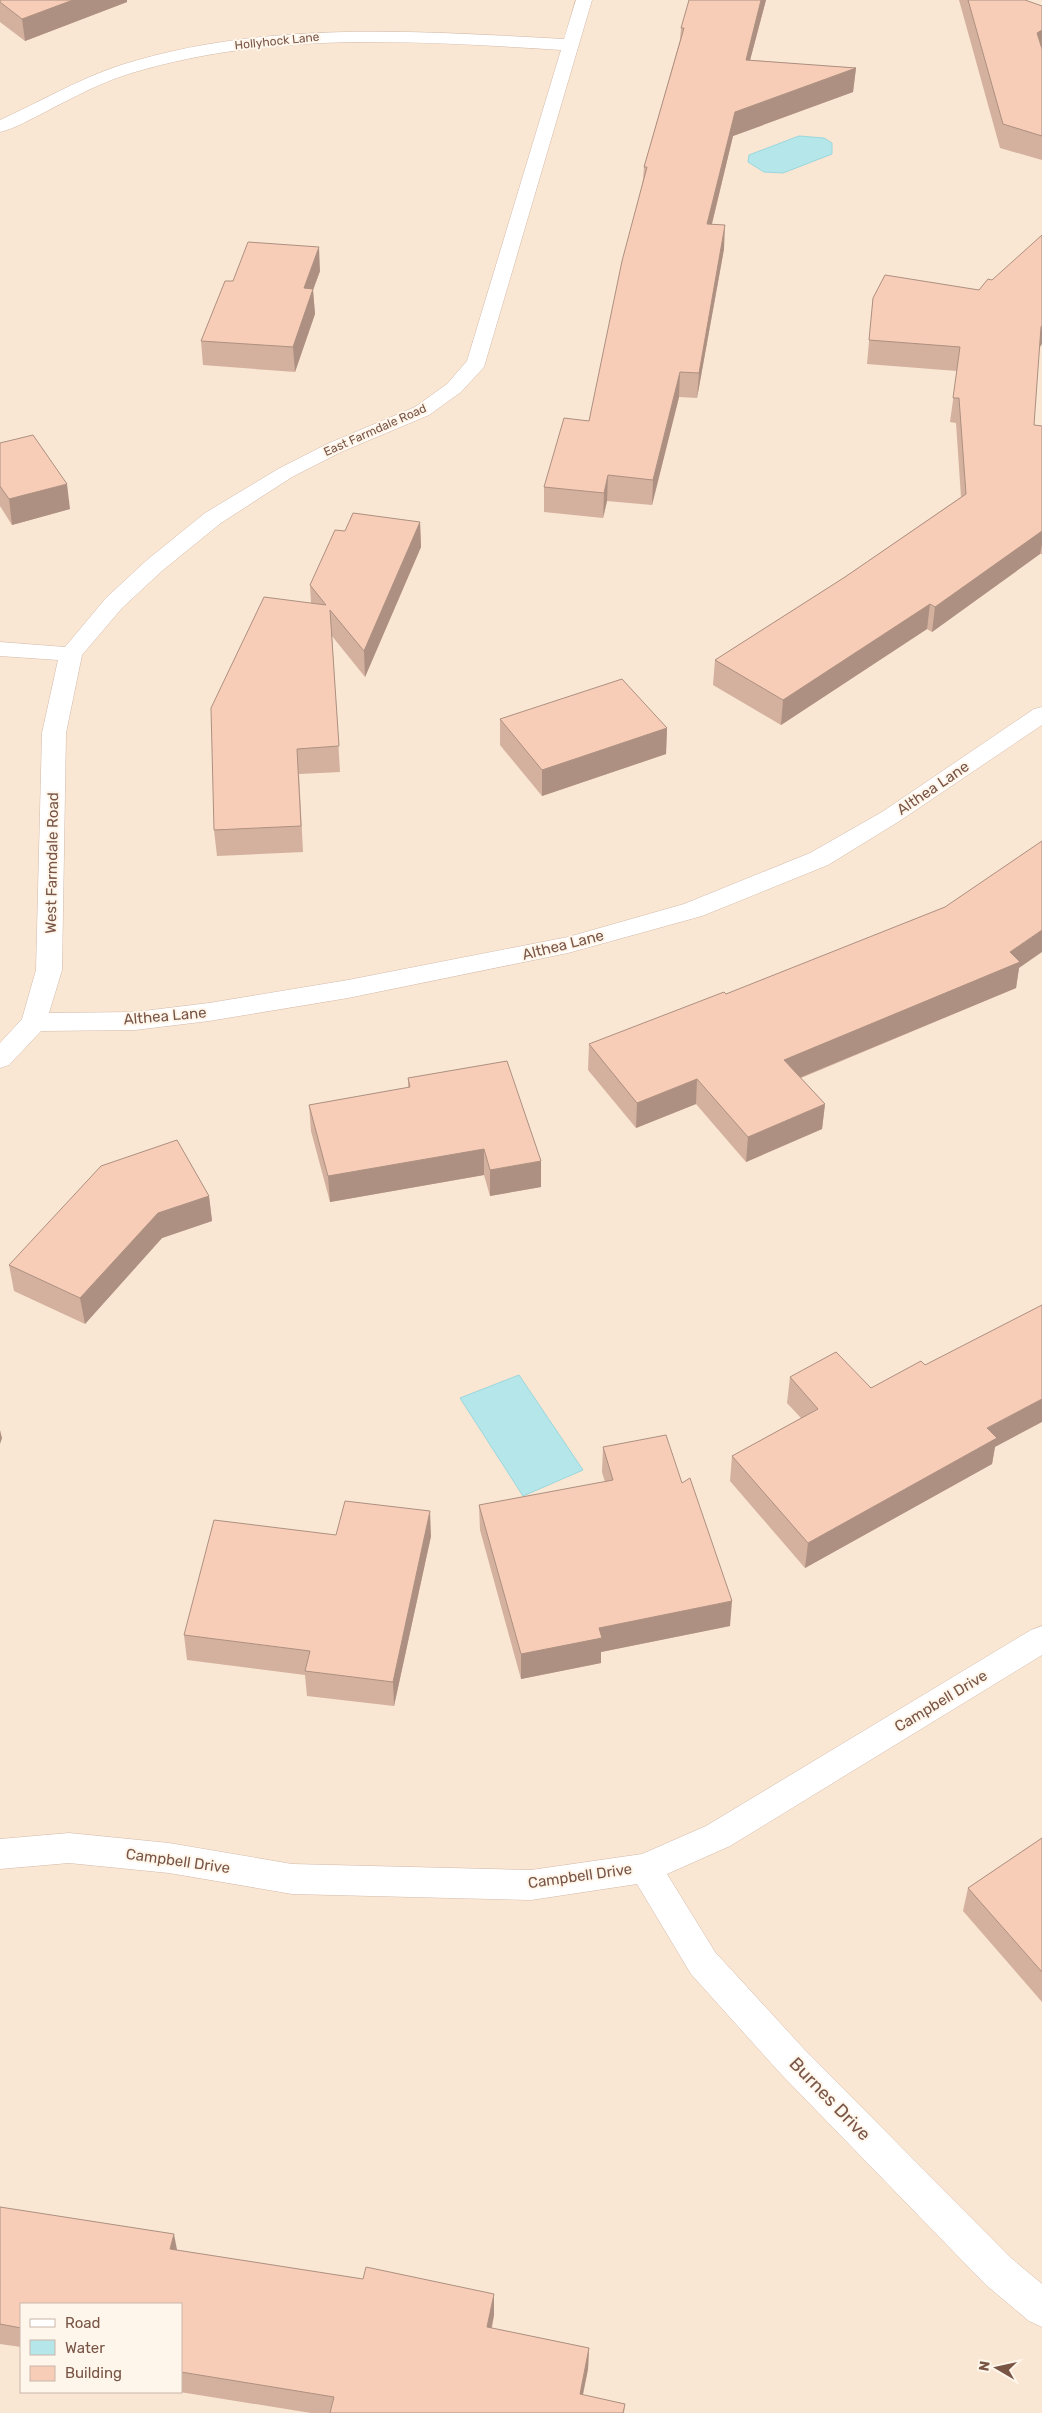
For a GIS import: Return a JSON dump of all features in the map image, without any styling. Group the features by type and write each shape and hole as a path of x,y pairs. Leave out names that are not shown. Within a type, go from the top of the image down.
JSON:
{"street":[{"name":"East Farmdale Road","path":"71,654 114,603 155,564 213,518 284,474 326,452 422,411 454,388 477,363 584,0"},
{"name":"Hollyhock Lane","path":"0,126 127,69 236,44 308,37 366,35 570,45"},
{"path":"0,649 71,654"},
{"name":"West Farmdale Road","path":"0,1059 34,1022 49,970 54,733 71,654"},
{"name":"Althea Lane","path":"34,1022 135,1021 209,1012 320,994 568,946 693,910 819,859 890,817 1042,714"},
{"name":"Campbell Drive","path":"0,1854 69,1848 169,1858 292,1879 521,1884 645,1868 718,1836 1042,1639"},
{"name":"Burnes Drive","path":"645,1868 704,1963 773,2040 998,2271 1042,2308"}],"shaded area":[{"path":"0,0 1042,0 1042,2413 0,2413"}],"water":[{"path":"799,136 824,138 832,143 832,154 783,173 764,172 748,162 749,155"},
{"path":"519,1375 583,1470 523,1496 460,1398"}],"building":[{"path":"0,0 73,0 22,19 0,2"},
{"path":"689,0 761,0 746,60 856,68 735,112 707,224 725,225 699,373 680,372 653,480 608,475 604,493 544,487 564,418 589,421 622,261 647,167 644,167 684,28 681,28"},
{"path":"968,0 1025,0 1042,6 1042,30 1037,33 1042,49 1042,136 1003,124"},
{"path":"1042,235 1042,325 1034,425 1042,426 1042,531 935,607 930,604 783,700 715,660 845,577 966,494 959,398 953,398 960,347 869,340 873,298 885,275 979,290 988,279 992,280"},
{"path":"248,242 319,247 304,288 313,289 293,347 201,341 225,281 233,281"},
{"path":"33,435 67,484 9,499 0,486 0,443"},
{"path":"353,513 420,522 364,651 330,610 339,746 297,749 301,826 214,830 211,708 264,597 326,605 310,585 335,530 345,531"},
{"path":"622,679 667,728 542,770 500,719"},
{"path":"1042,841 1042,930 1010,952 1020,962 784,1060 825,1104 748,1137 697,1079 637,1103 589,1044 724,992 726,994 945,907"},
{"path":"507,1061 541,1161 490,1170 484,1149 328,1176 309,1105 410,1087 408,1078"},
{"path":"177,1140 209,1196 158,1213 80,1298 9,1265 101,1166"},
{"path":"1042,1305 1042,1399 987,1428 997,1438 808,1543 732,1456 818,1409 790,1377 836,1352 871,1388 921,1361 925,1365"},
{"path":"666,1435 682,1483 690,1478 732,1601 599,1628 602,1638 521,1654 479,1505 613,1480 603,1447"},
{"path":"345,1501 430,1511 393,1682 305,1671 310,1651 184,1635 214,1520 336,1535"},
{"path":"1042,1838 1042,1972 968,1888"},
{"path":"0,2207 174,2234 170,2249 363,2279 366,2267 494,2294 487,2327 589,2348 580,2394 625,2404 623,2413 330,2413 334,2397 182,2372 182,2303 20,2303 20,2328 0,2324"}]}
